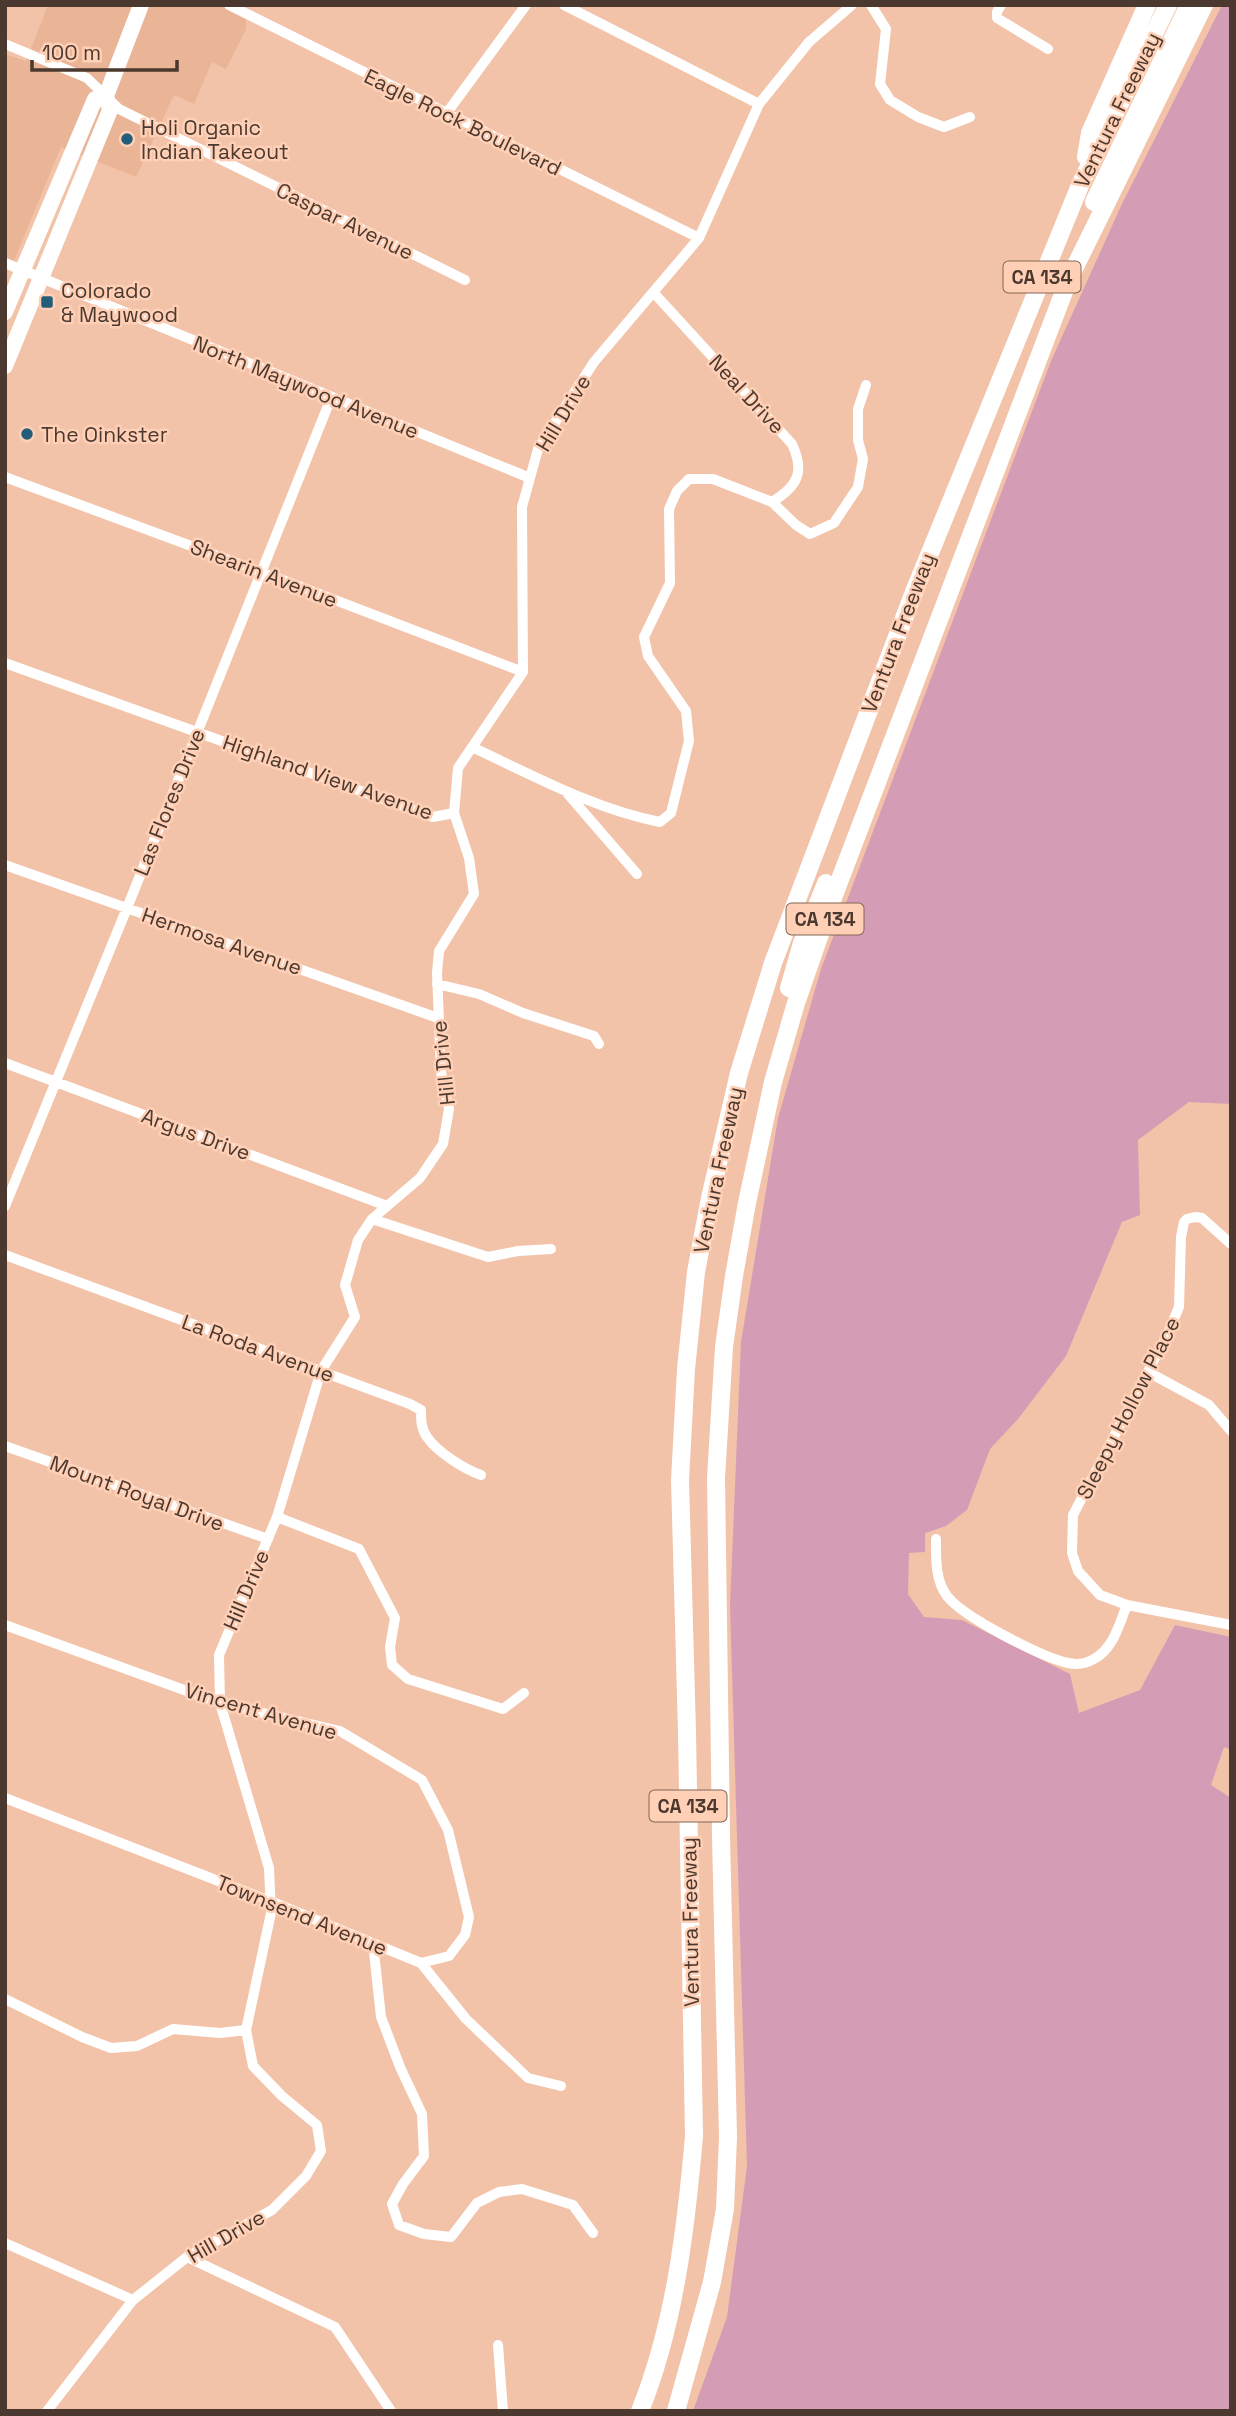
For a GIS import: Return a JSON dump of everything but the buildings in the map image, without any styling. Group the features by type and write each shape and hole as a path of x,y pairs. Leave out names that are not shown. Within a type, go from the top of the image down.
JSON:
{"highway":[{"path":"1081,183 1090,133 1147,5"},
{"name":"Ventura Freeway","path":"640,2411 665,2331 677,2272 688,2203 694,2136 680,1480 696,1272 710,1198 739,1073 773,962 929,555 1081,183 1168,5"},
{"path":"929,555 947,538 991,424 1081,209 1180,5"},
{"path":"721,1836 712,1803 706,1527 708,1412 716,1318 737,1191 762,1076 802,943 1050,300 1112,160 1189,5"},
{"name":"Ventura Freeway","path":"677,2411 712,2282 725,2209 728,2137 716,1478 724,1348 734,1276 760,1135 796,1003 833,898 1068,281 1204,5"},
{"path":"651,2411 681,2311 693,2254 704,2147 691,1492 701,1327 717,1217 710,1198"},
{"path":"667,2411 687,2350 697,2339"}],"main road":[{"path":"5,366 110,110 106,96 141,5"},
{"path":"5,312 95,99 106,96"}],"street":[{"name":"Eagle Rock Boulevard","path":"229,5 698,238"},
{"path":"446,114 526,5"},
{"path":"564,5 759,104"},
{"path":"871,5 886,29 880,84 890,100 918,117 944,127 970,117"},
{"path":"1001,5 997,18 1048,49"},
{"name":"Hill Drive","path":"47,2411 133,2300 187,2257 272,2210 306,2176 321,2151 317,2125 253,2066 247,2030 271,1913 269,1868 220,1703 219,1655 277,1517 321,1371 355,1317 345,1285 358,1240 372,1219 420,1178 443,1144 449,1109 441,1072 437,984 439,951 474,894 469,858 454,813 457,768 523,672 522,507 538,449 594,362 698,238 759,104 809,42 848,6"},
{"name":"Caspar Avenue","path":"5,44 87,78 119,109 465,280"},
{"name":"North Maywood Avenue","path":"5,263 530,478"},
{"name":"Neal Drive","path":"654,293 792,444 800,466 797,476 792,486 772,502"},
{"path":"472,747 564,790 643,819 660,822 671,813 689,741 686,711 648,656 644,637 670,583 669,509 677,491 688,479 713,479 772,502 796,525 810,534 834,523 858,487 863,459 858,440 858,409 866,384"},
{"name":"Las Flores Drive","path":"5,1206 331,398"},
{"name":"Shearin Avenue","path":"5,477 523,672"},
{"name":"Highland View Avenue","path":"5,663 433,817 454,813"},
{"path":"564,790 637,874"},
{"name":"Hermosa Avenue","path":"5,865 438,1018"},
{"path":"437,984 479,994 523,1013 594,1036 599,1044"},
{"name":"Argus Drive","path":"5,1063 387,1206"},
{"name":"Sleepy Hollow Place","path":"1231,1244 1202,1219 1195,1217 1184,1222 1181,1237 1179,1307 1073,1515 1072,1553 1078,1571 1100,1595 1127,1605 1231,1625"},
{"path":"372,1219 488,1257 518,1251 551,1249"},
{"name":"La Roda Avenue","path":"5,1255 410,1404 421,1410 421,1424 427,1438 464,1470 481,1475"},
{"path":"1148,1372 1209,1405 1217,1411 1231,1432"},
{"name":"Mount Royal Drive","path":"5,1446 268,1539"},
{"path":"277,1517 359,1549 395,1618 390,1647 392,1665 408,1679 503,1709 524,1693"},
{"path":"936,1539 936,1562 947,1596 965,1614 980,1623 1057,1660 1071,1664 1096,1658 1112,1642 1127,1605"},
{"name":"Vincent Avenue","path":"5,1625 220,1703 340,1731 422,1780 448,1830 469,1917 465,1935 449,1956 421,1963"},
{"name":"Townsend Avenue","path":"5,1798 421,1963 466,2019 528,2078 561,2086"},
{"path":"373,1943 381,2017 422,2114 424,2156 392,2204 399,2225 424,2234 451,2237 477,2203 499,2192 522,2189 573,2205 593,2233"},
{"path":"5,1999 82,2037 111,2048 137,2046 173,2029 220,2032 247,2030"},
{"path":"5,2243 133,2300"},
{"path":"187,2257 335,2327 391,2411"},
{"path":"498,2345 503,2411"}],"shaded area":[{"path":"48,5 246,5 246,29 226,69 212,62 194,104 174,95 136,177 61,147 14,261 5,257 5,54 26,61"},
{"path":"1222,5 1231,5 1231,1104 1189,1102 1138,1140 1140,1215 1122,1222 1066,1356 1018,1419 990,1449 967,1510 946,1526 925,1533 925,1552 909,1553 908,1594 924,1617 962,1620 1070,1674 1079,1713 1140,1690 1175,1625 1231,1637 1231,1750 1224,1747 1211,1785 1231,1798 1231,2411 693,2411 727,2317 747,2166 730,1606 741,1342 778,1118 821,969 1051,361 1121,206"}],"place":[{"name":"Holi Organic Indian Takeout","path":"127,139"},
{"name":"Colorado & Maywood","path":"47,302"},
{"name":"The Oinkster","path":"27,434"}]}
